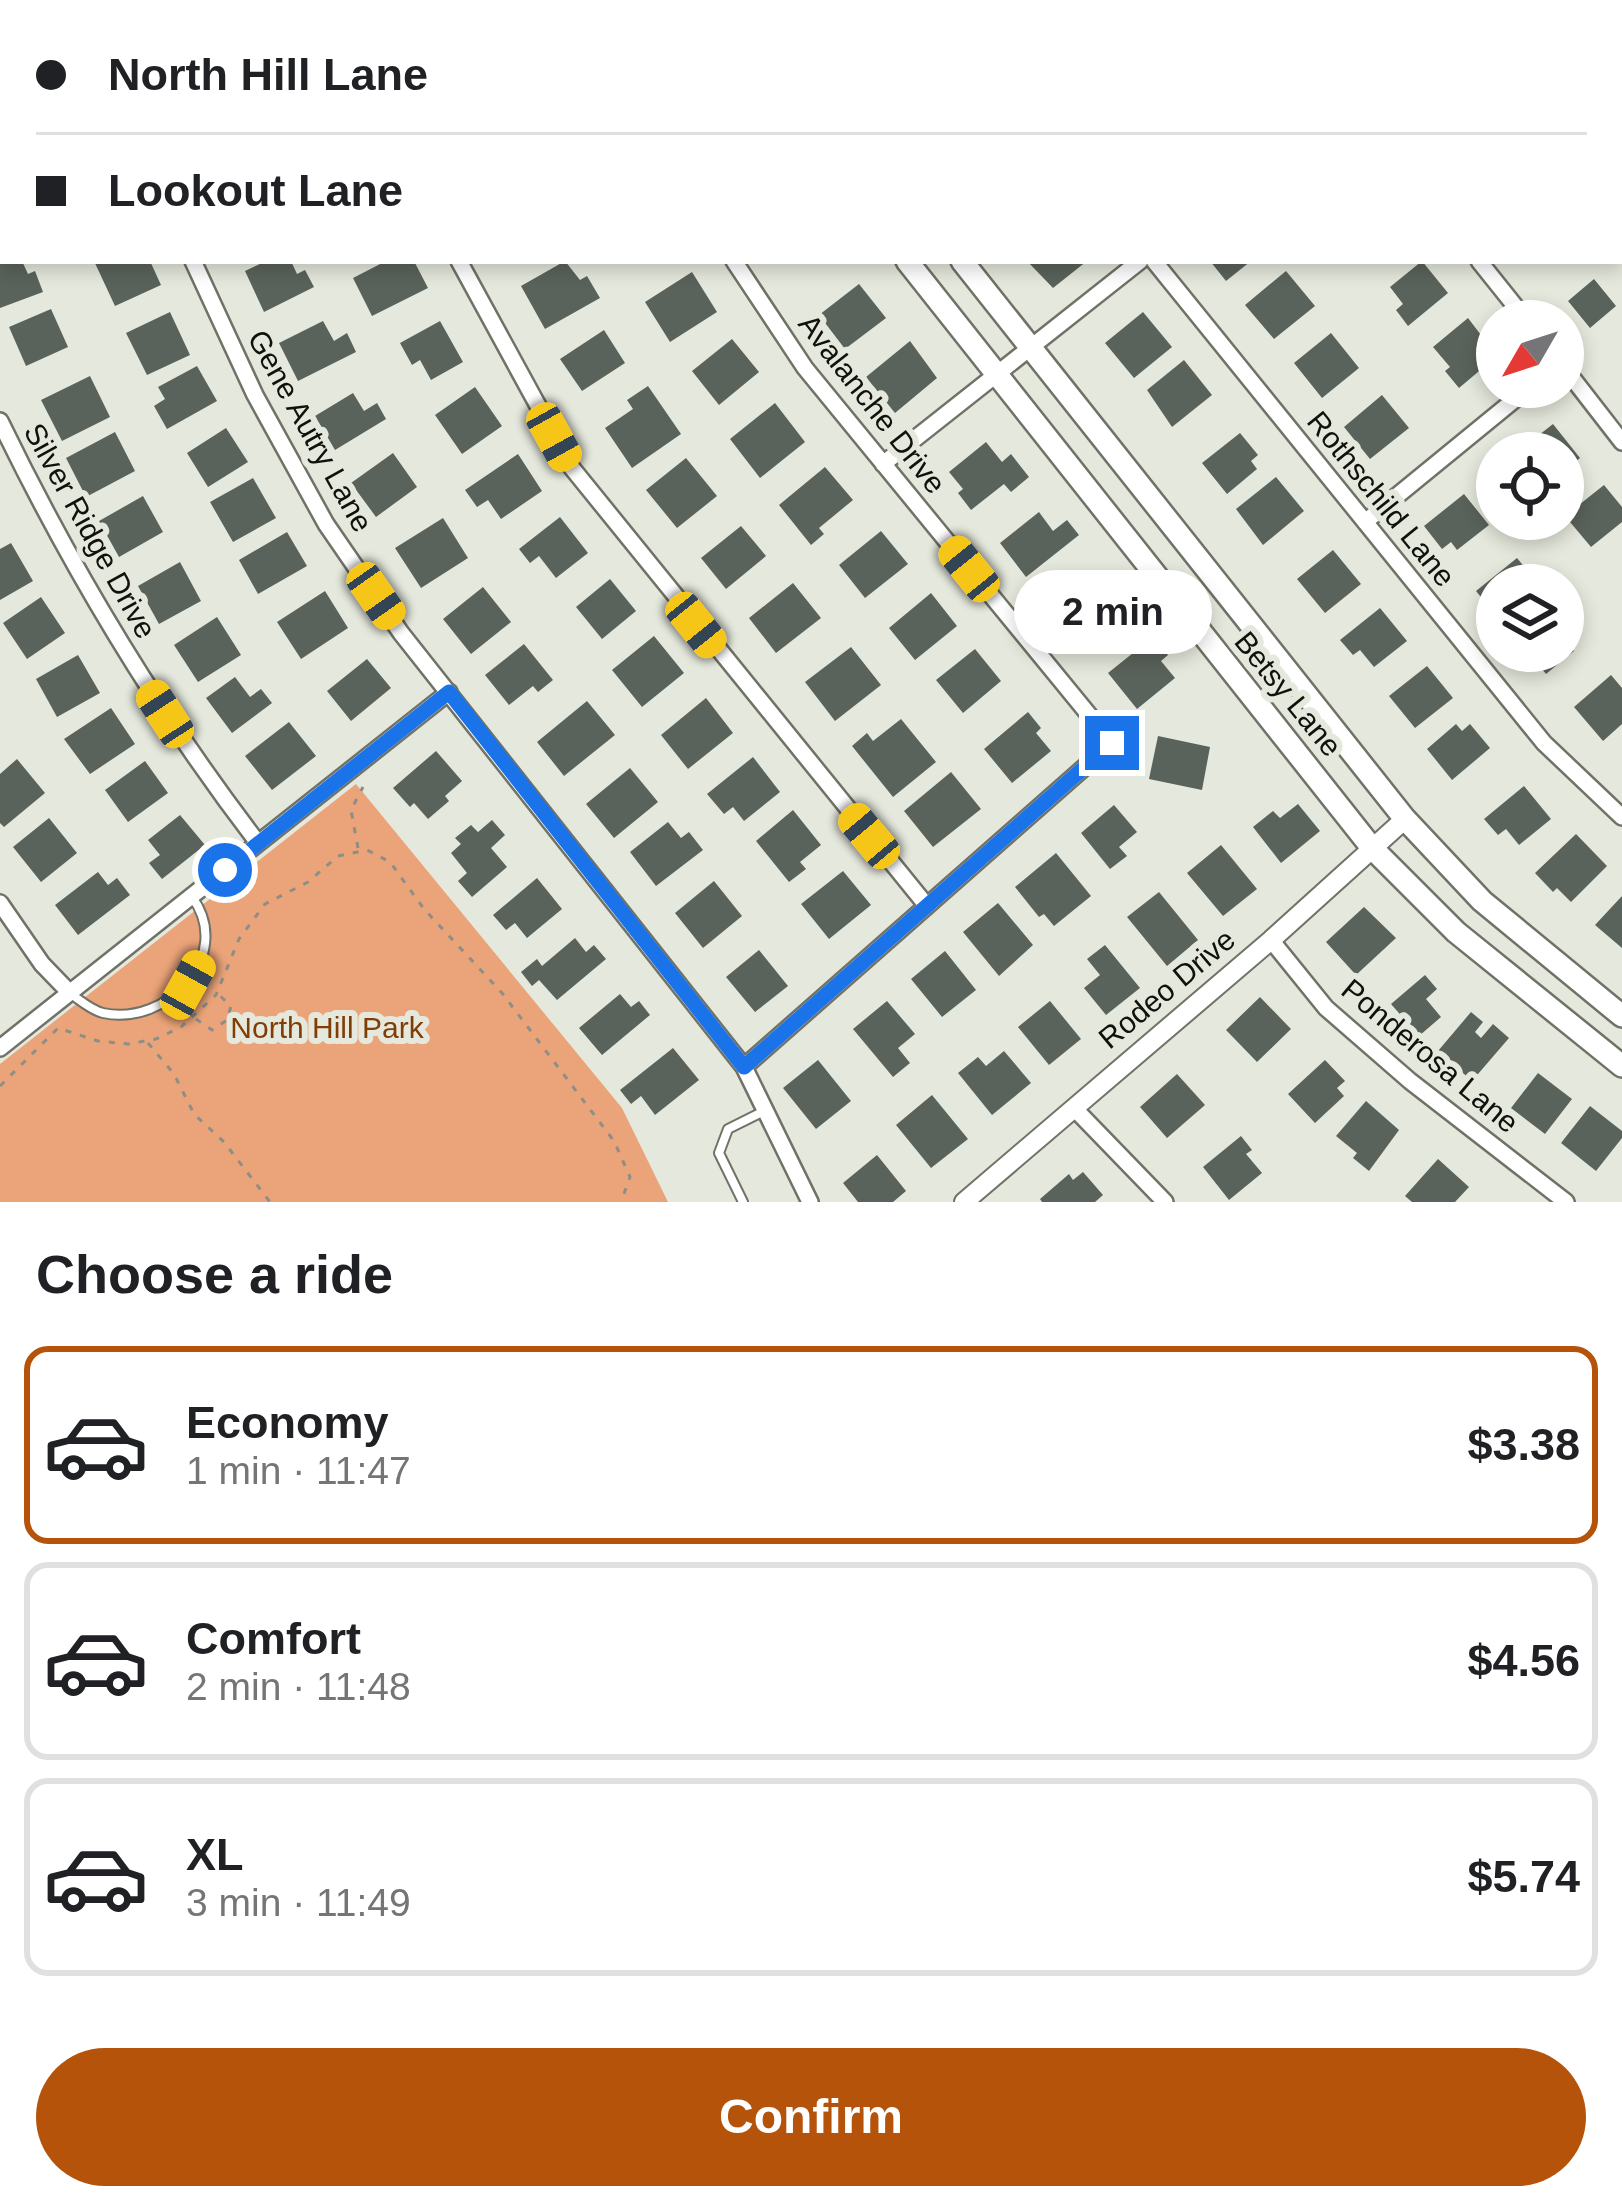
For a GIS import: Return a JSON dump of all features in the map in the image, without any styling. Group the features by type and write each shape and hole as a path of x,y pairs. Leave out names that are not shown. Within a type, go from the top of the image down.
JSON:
{"main road":[{"name":"Betsy Lane","path":"909,264 1372,848 1456,932 1622,1066"},
{"name":"Betsy Lane","path":"964,264 1405,819 1482,901 1622,1016"}],"street":[{"name":"Gene Autry Lane","path":"194,264 255,395 326,524 401,633 744,1067 810,1202"},
{"path":"461,264 572,468 927,906 744,1067"},
{"name":"Avalanche Drive","path":"736,264 805,368 1112,743 927,906"},
{"path":"883,464 1136,264"},
{"name":"Rothschild Lane","path":"1156,264 1544,743 1622,817"},
{"path":"1481,264 1510,300"},
{"path":"1584,392 1622,442"},
{"path":"1365,522 1504,408"},
{"name":"Silver Ridge Drive","path":"0,421 107,624 201,769 258,843"},
{"path":"0,1048 449,692"},
{"name":"Rodeo Drive","path":"964,1202 1405,819"},
{"path":"0,903 42,964 70,994"},
{"name":"Ponderosa Lane","path":"1271,940 1326,1008 1410,1081 1567,1202"},
{"path":"1074,1108 1165,1202"}],"lane":[{"path":"70,994 98,1012 128,1016 159,1007 188,985 203,957 208,932 192,897"},
{"path":"743,1202 719,1153 728,1129 764,1111"}],"path":[{"path":"358,850 351,809 363,787"},
{"path":"0,1087 58,1028 114,1043 147,1041 194,1018 217,993 239,939 256,912 308,882 338,856 358,850 377,853 390,862 424,909 502,993 614,1141 630,1177 621,1202"},
{"path":"194,1018 212,1030 223,1025 231,1006 217,993"},
{"path":"147,1041 174,1074 194,1114 224,1142 271,1202"}],"green space":[{"name":"North Hill Park","path":"356,784 622,1108 668,1202 0,1202 0,1064"}],"building":[{"path":"0,264 23,264 28,274 35,271 43,292 0,308"},
{"path":"95,264 151,264 161,285 115,306"},
{"path":"260,264 292,264 297,274 305,270 314,287 264,312 245,271"},
{"path":"380,264 416,264 428,288 372,316 353,278"},
{"path":"567,264 580,280 587,276 600,298 545,329 521,286"},
{"path":"1030,264 1083,264 1053,288"},
{"path":"1212,264 1247,264 1226,281"},
{"path":"1424,264 1448,293 1408,326 1396,310 1403,304 1390,287"},
{"path":"1286,271 1315,306 1274,339 1245,305"},
{"path":"692,272 717,312 670,342 645,302"},
{"path":"1594,279 1616,306 1590,328 1584,321 1584,300 1569,300"},
{"path":"859,284 886,318 845,349 819,315"},
{"path":"51,309 68,347 26,366 9,327"},
{"path":"170,312 190,355 147,375 126,333"},
{"path":"1143,312 1172,347 1134,378 1105,343"},
{"path":"1468,318 1476,328 1476,374 1459,388 1445,371 1450,367 1433,347"},
{"path":"323,321 334,341 347,333 356,352 298,381 279,343"},
{"path":"440,321 463,362 431,380 420,360 412,365 400,343"},
{"path":"604,330 625,363 582,391 560,359"},
{"path":"1331,333 1359,368 1322,398 1294,363"},
{"path":"732,339 759,372 719,405 692,371"},
{"path":"910,341 937,378 895,413 866,377"},
{"path":"1184,360 1212,395 1172,427 1147,390"},
{"path":"197,366 217,401 167,429 154,406 165,399 158,387"},
{"path":"90,376 110,417 62,441 41,400"},
{"path":"648,386 681,434 632,468 605,428 633,409 627,400"},
{"path":"475,387 502,426 462,454 435,415"},
{"path":"353,393 364,411 377,403 386,419 335,450 315,416"},
{"path":"1382,395 1409,428 1370,459 1344,427"},
{"path":"775,403 805,442 760,478 730,439"},
{"path":"226,428 248,462 208,487 187,453"},
{"path":"115,432 135,471 86,497 66,458"},
{"path":"1240,433 1258,455 1251,461 1257,469 1227,494 1202,463"},
{"path":"986,442 1002,462 1011,454 1029,477 1011,492 1004,484 971,510 949,472"},
{"path":"393,453 417,487 376,517 351,483"},
{"path":"518,454 542,491 501,519 488,500 477,507 465,490"},
{"path":"686,458 717,496 677,528 646,490"},
{"path":"825,467 853,500 819,528 824,534 811,545 779,505"},
{"path":"1276,477 1304,511 1263,545 1236,509"},
{"path":"253,478 276,518 233,542 210,502"},
{"path":"1604,485 1622,507 1622,522 1591,547 1584,539 1584,501"},
{"path":"1464,494 1476,509 1476,535 1457,550 1451,542 1442,549 1424,526"},
{"path":"143,496 163,532 119,557 99,521"},
{"path":"1039,512 1053,531 1067,520 1079,535 1026,577 1000,543"},
{"path":"560,517 588,553 556,578 539,556 530,563 519,549"},
{"path":"443,518 468,558 421,588 395,548"},
{"path":"741,526 766,556 726,589 701,558"},
{"path":"881,531 908,564 865,598 839,565"},
{"path":"287,532 307,566 258,594 239,560"},
{"path":"11,543 33,581 0,600 0,549"},
{"path":"1333,550 1361,584 1325,613 1297,579"},
{"path":"180,562 201,601 159,624 138,586"},
{"path":"610,579 636,611 602,639 576,607"},
{"path":"793,583 821,618 776,653 749,618"},
{"path":"483,587 511,622 471,654 443,619"},
{"path":"325,591 348,628 301,659 277,622"},
{"path":"1092,591 1118,623 1086,650 1060,617"},
{"path":"931,593 957,626 915,660 889,628"},
{"path":"41,597 65,633 27,659 3,623"},
{"path":"1380,608 1407,641 1374,667 1360,650 1353,655 1340,640"},
{"path":"217,617 241,655 198,682 174,645"},
{"path":"654,636 684,673 642,707 612,670"},
{"path":"1153,637 1168,655 1161,661 1175,678 1137,709 1108,673"},
{"path":"524,644 553,680 538,692 533,686 509,705 485,675"},
{"path":"851,647 881,685 835,721 805,682"},
{"path":"975,649 1001,681 963,713 936,680"},
{"path":"78,655 100,693 57,717 36,679"},
{"path":"367,659 391,688 351,721 327,691"},
{"path":"1427,666 1453,698 1415,728 1389,696"},
{"path":"1611,675 1622,688 1622,724 1603,741 1574,707"},
{"path":"235,677 250,697 261,689 272,703 232,733 206,698"},
{"path":"706,698 733,733 688,769 661,735"},
{"path":"587,701 615,735 564,776 537,742"},
{"path":"111,708 135,744 90,774 64,739"},
{"path":"1028,712 1041,728 1036,733 1051,751 1012,783 984,749"},
{"path":"901,719 936,762 893,797 852,746 867,733 873,741"},
{"path":"289,722 316,756 272,790 245,756"},
{"path":"1456,724 1462,731 1470,724 1490,748 1452,780 1427,749"},
{"path":"1158,736 1210,747 1202,790 1149,779"},
{"path":"436,751 462,781 445,796 449,801 428,819 393,788"},
{"path":"753,757 780,792 744,821 733,807 724,814 707,794"},
{"path":"17,759 45,793 4,827 0,823 0,774"},
{"path":"145,761 168,793 128,822 105,790"},
{"path":"630,768 658,802 614,838 586,804"},
{"path":"951,772 981,809 933,847 904,811"},
{"path":"1524,786 1551,819 1519,845 1506,829 1498,835 1484,819"},
{"path":"1298,804 1320,831 1281,863 1253,827 1273,811 1280,818"},
{"path":"1114,805 1137,832 1119,847 1127,856 1110,869 1081,833"},
{"path":"793,810 821,845 800,862 806,869 789,882 756,841"},
{"path":"180,815 205,845 162,879 149,863 160,855 148,840"},
{"path":"49,818 77,853 41,882 13,847"},
{"path":"492,820 505,835 491,848 507,867 472,897 458,881 467,873 451,853 461,844 455,838 471,825 478,832"},
{"path":"668,822 681,838 689,832 703,850 656,886 630,852"},
{"path":"1576,834 1607,866 1571,902 1535,873"},
{"path":"1221,845 1257,889 1223,916 1187,873"},
{"path":"1056,853 1091,896 1054,926 1044,914 1039,917 1015,887"},
{"path":"843,871 871,905 829,939 801,904"},
{"path":"98,872 108,885 117,878 130,895 78,935 55,905"},
{"path":"537,878 562,909 527,938 515,923 506,930 493,915"},
{"path":"714,881 742,916 703,948 675,913"},
{"path":"1159,892 1198,940 1167,966 1127,917"},
{"path":"1622,896 1622,948 1595,925"},
{"path":"998,903 1033,945 999,976 963,932"},
{"path":"1364,907 1396,938 1356,975 1326,942"},
{"path":"575,938 586,952 594,945 606,959 557,1000 539,980 532,986 521,972 537,959 542,966"},
{"path":"1105,945 1140,988 1106,1015 1084,988 1100,975 1087,959"},
{"path":"759,950 788,986 755,1012 726,977"},
{"path":"945,951 976,990 942,1017 911,979"},
{"path":"1425,975 1437,989 1426,999 1441,1017 1419,1036 1391,1004"},
{"path":"620,994 631,1007 639,1001 650,1015 602,1055 579,1028"},
{"path":"1260,997 1291,1029 1257,1062 1226,1030"},
{"path":"887,1001 915,1034 898,1048 910,1063 893,1077 853,1029"},
{"path":"1050,1001 1081,1039 1049,1065 1018,1027"},
{"path":"1471,1012 1483,1022 1475,1032 1481,1038 1493,1024 1509,1038 1472,1081 1438,1051"},
{"path":"673,1048 699,1080 655,1115 641,1096 631,1104 620,1090"},
{"path":"1004,1051 1031,1083 992,1115 958,1073 978,1057 986,1066"},
{"path":"818,1060 851,1101 816,1129 783,1088"},
{"path":"1325,1060 1345,1081 1337,1088 1344,1096 1315,1123 1288,1094"},
{"path":"1538,1073 1572,1099 1545,1134 1511,1108"},
{"path":"1177,1074 1205,1105 1167,1138 1140,1107"},
{"path":"932,1095 968,1139 931,1168 896,1125"},
{"path":"1366,1101 1399,1130 1369,1171 1353,1158 1357,1153 1336,1136"},
{"path":"1590,1106 1622,1131 1622,1138 1596,1171 1561,1143"},
{"path":"1241,1136 1252,1150 1246,1154 1262,1173 1229,1200 1203,1167"},
{"path":"877,1155 906,1191 893,1202 858,1202 843,1183"},
{"path":"1438,1159 1469,1187 1455,1202 1412,1202 1405,1196"},
{"path":"1083,1172 1103,1195 1095,1202 1042,1202 1069,1174 1073,1180"}],"route":[{"path":"225,870 449,692 744,1067 1112,743"}]}
